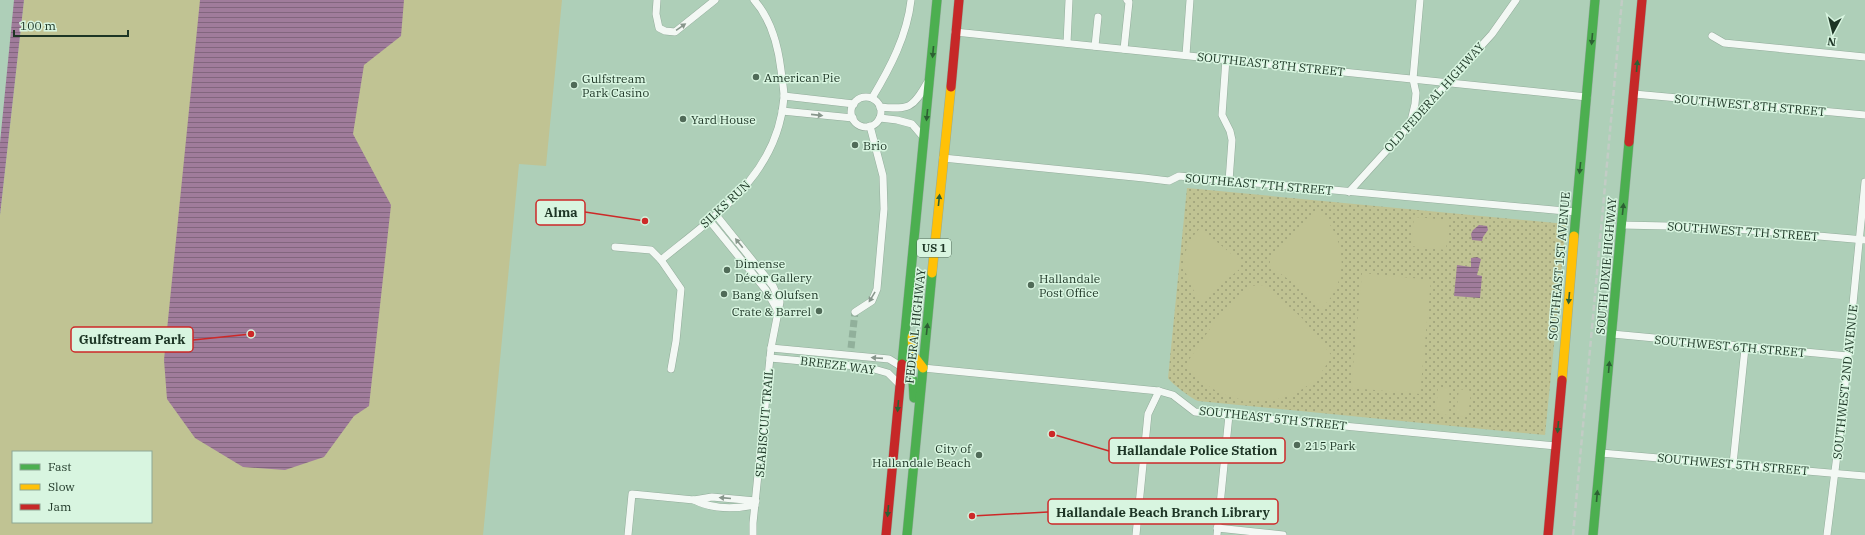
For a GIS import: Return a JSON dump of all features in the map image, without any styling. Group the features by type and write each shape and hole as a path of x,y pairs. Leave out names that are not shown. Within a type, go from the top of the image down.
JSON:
{"main road":[{"name":"FEDERAL HIGHWAY","path":"886,535 937,0"},
{"name":"FEDERAL HIGHWAY","path":"907,535 959,0"},
{"name":"SOUTHEAST 1ST AVENUE","path":"1548,535 1595,0"},
{"name":"SOUTH DIXIE HIGHWAY","path":"1593,535 1642,0"},
{"path":"906,322 910,328 913,355 923,368"},
{"path":"902,368 913,380 914,405 918,415"}],"street":[{"path":"657,0 656,14 659,28 665,31 675,32 715,0"},
{"name":"SILKS RUN","path":"661,260 716,215 746,187 762,166 774,139 782,111 784,96 778,47 761,7 754,0"},
{"path":"872,98 895,57 910,11 911,0"},
{"path":"1067,43 1069,0"},
{"path":"1124,49 1129,2 1127,0"},
{"path":"1186,55 1190,0"},
{"path":"1411,122 1416,93 1413,79 1420,0"},
{"name":"OLD FEDERAL HIGHWAY","path":"1349,192 1492,34 1516,0"},
{"path":"1095,46 1098,17"},
{"name":"SOUTHEAST 8TH STREET","path":"955,32 1587,96"},
{"path":"1712,36 1724,43 1865,57"},
{"path":"1226,60 1222,115 1230,131 1232,140 1229,181"},
{"path":"880,107 906,108 913,105 930,76"},
{"name":"SOUTHWEST 8TH STREET","path":"1634,94 1865,115"},
{"path":"784,96 854,104"},
{"path":"865,97 872,98 880,107 880,118 876,123 870,126 863,126 857,123 853,118 851,111 858,99 865,97"},
{"path":"782,111 853,118"},
{"path":"880,118 912,124 924,138"},
{"path":"855,312 872,301 877,289 884,210 883,176 877,146 870,126"},
{"name":"SOUTHEAST 7TH STREET","path":"943,158 1169,181 1179,176 1576,212"},
{"name":"SOUTHWEST 2ND AVENUE","path":"1827,535 1836,473 1862,240 1865,182"},
{"name":"SEABISCUIT TRAIL","path":"716,215 773,286 780,302 771,348 753,535"},
{"path":"709,220 766,290 778,311"},
{"name":"SOUTHWEST 7TH STREET","path":"1621,225 1714,227 1862,240"},
{"path":"616,246 651,250 661,260 681,289 676,341 671,369"},
{"name":"SOUTHWEST 6TH STREET","path":"1612,334 1745,348 1848,356"},
{"name":"BREEZE WAY","path":"771,348 889,359 902,368"},
{"path":"850,356 851,348"},
{"path":"1733,464 1745,348"},
{"name":"BREEZE WAY","path":"770,358 867,367 888,373 900,385"},
{"name":"SOUTHEAST 5TH STREET","path":"923,368 1159,391 1173,395 1194,412 1556,446"},
{"path":"1136,535 1148,414 1159,391"},
{"path":"1229,415 1217,531 1283,535"},
{"name":"SOUTHWEST 5TH STREET","path":"1601,452 1865,476"},
{"path":"628,535 632,494 694,500 712,497 755,503"}],"green space":[{"path":"24,0 562,0 546,166 519,164 483,535 0,535 0,215"},
{"path":"1187,188 1566,224 1545,435 1198,401 1191,398 1168,378"},
{"path":"1317,210 1334,232 1342,259 1341,272 1337,285 1331,298 1321,309 1292,282 1270,266 1270,259"},
{"path":"1414,217 1449,220 1446,250 1411,246"},
{"path":"1200,228 1240,261 1241,268 1220,285 1204,303 1190,283 1185,268 1186,251 1189,243"},
{"path":"1362,273 1431,280 1420,394 1351,388"},
{"path":"1264,285 1302,318 1332,356 1317,377 1303,389 1291,395 1265,401 1238,399 1225,395 1209,387 1198,378 1186,364 1216,320 1248,286"},
{"path":"1438,387 1450,388 1447,415 1436,413"},
{"path":"1459,389 1471,391 1468,417 1456,416"}],"shaded area":[{"path":"14,0 24,0 0,215 0,143"},
{"path":"200,0 404,0 401,36 364,65 353,134 391,205 369,406 354,416 324,457 285,470 243,467 195,438 167,399 164,360"},
{"path":"1479,225 1487,226 1488,230 1482,241 1472,240 1471,234"},
{"path":"1477,257 1481,259 1477,275 1482,276 1480,298 1454,296 1457,265 1471,267 1471,258"}],"tunnel":[{"path":"851,348 855,312"}],"railway":[{"path":"1573,535 1622,0"}],"traffic: fast":[{"path":"902,364 937,0"},
{"path":"1574,236 1595,0"},
{"path":"1593,535 1629,142"},
{"path":"907,535 932,273"},
{"path":"902,367 913,380 914,398"}],"traffic: slow":[{"path":"932,273 951,87"},
{"path":"1562,380 1574,236"},
{"path":"912,337 913,355 923,368"}],"traffic: jam":[{"path":"951,87 959,0"},
{"path":"1629,142 1642,0"},
{"path":"886,535 902,364"},
{"path":"1548,535 1562,380"}],"place":[{"name":"American Pie","path":"756,77"},
{"name":"Gulfstream Park Casino","path":"574,85"},
{"name":"Yard House","path":"683,119"},
{"name":"Brio","path":"855,145"},
{"name":"Alma","path":"645,221"},
{"name":"Dimense Décor Gallery","path":"727,270"},
{"name":"Hallandale Post Office","path":"1031,285"},
{"name":"Bang & Olufsen","path":"724,294"},
{"name":"Crate & Barrel","path":"819,311"},
{"name":"Gulfstream Park","path":"251,334"},
{"name":"Hallandale Police Station","path":"1052,434"},
{"name":"215 Park","path":"1297,445"},
{"name":"City of Hallandale Beach","path":"979,455"},
{"name":"Hallandale Beach Branch Library","path":"972,516"}]}
